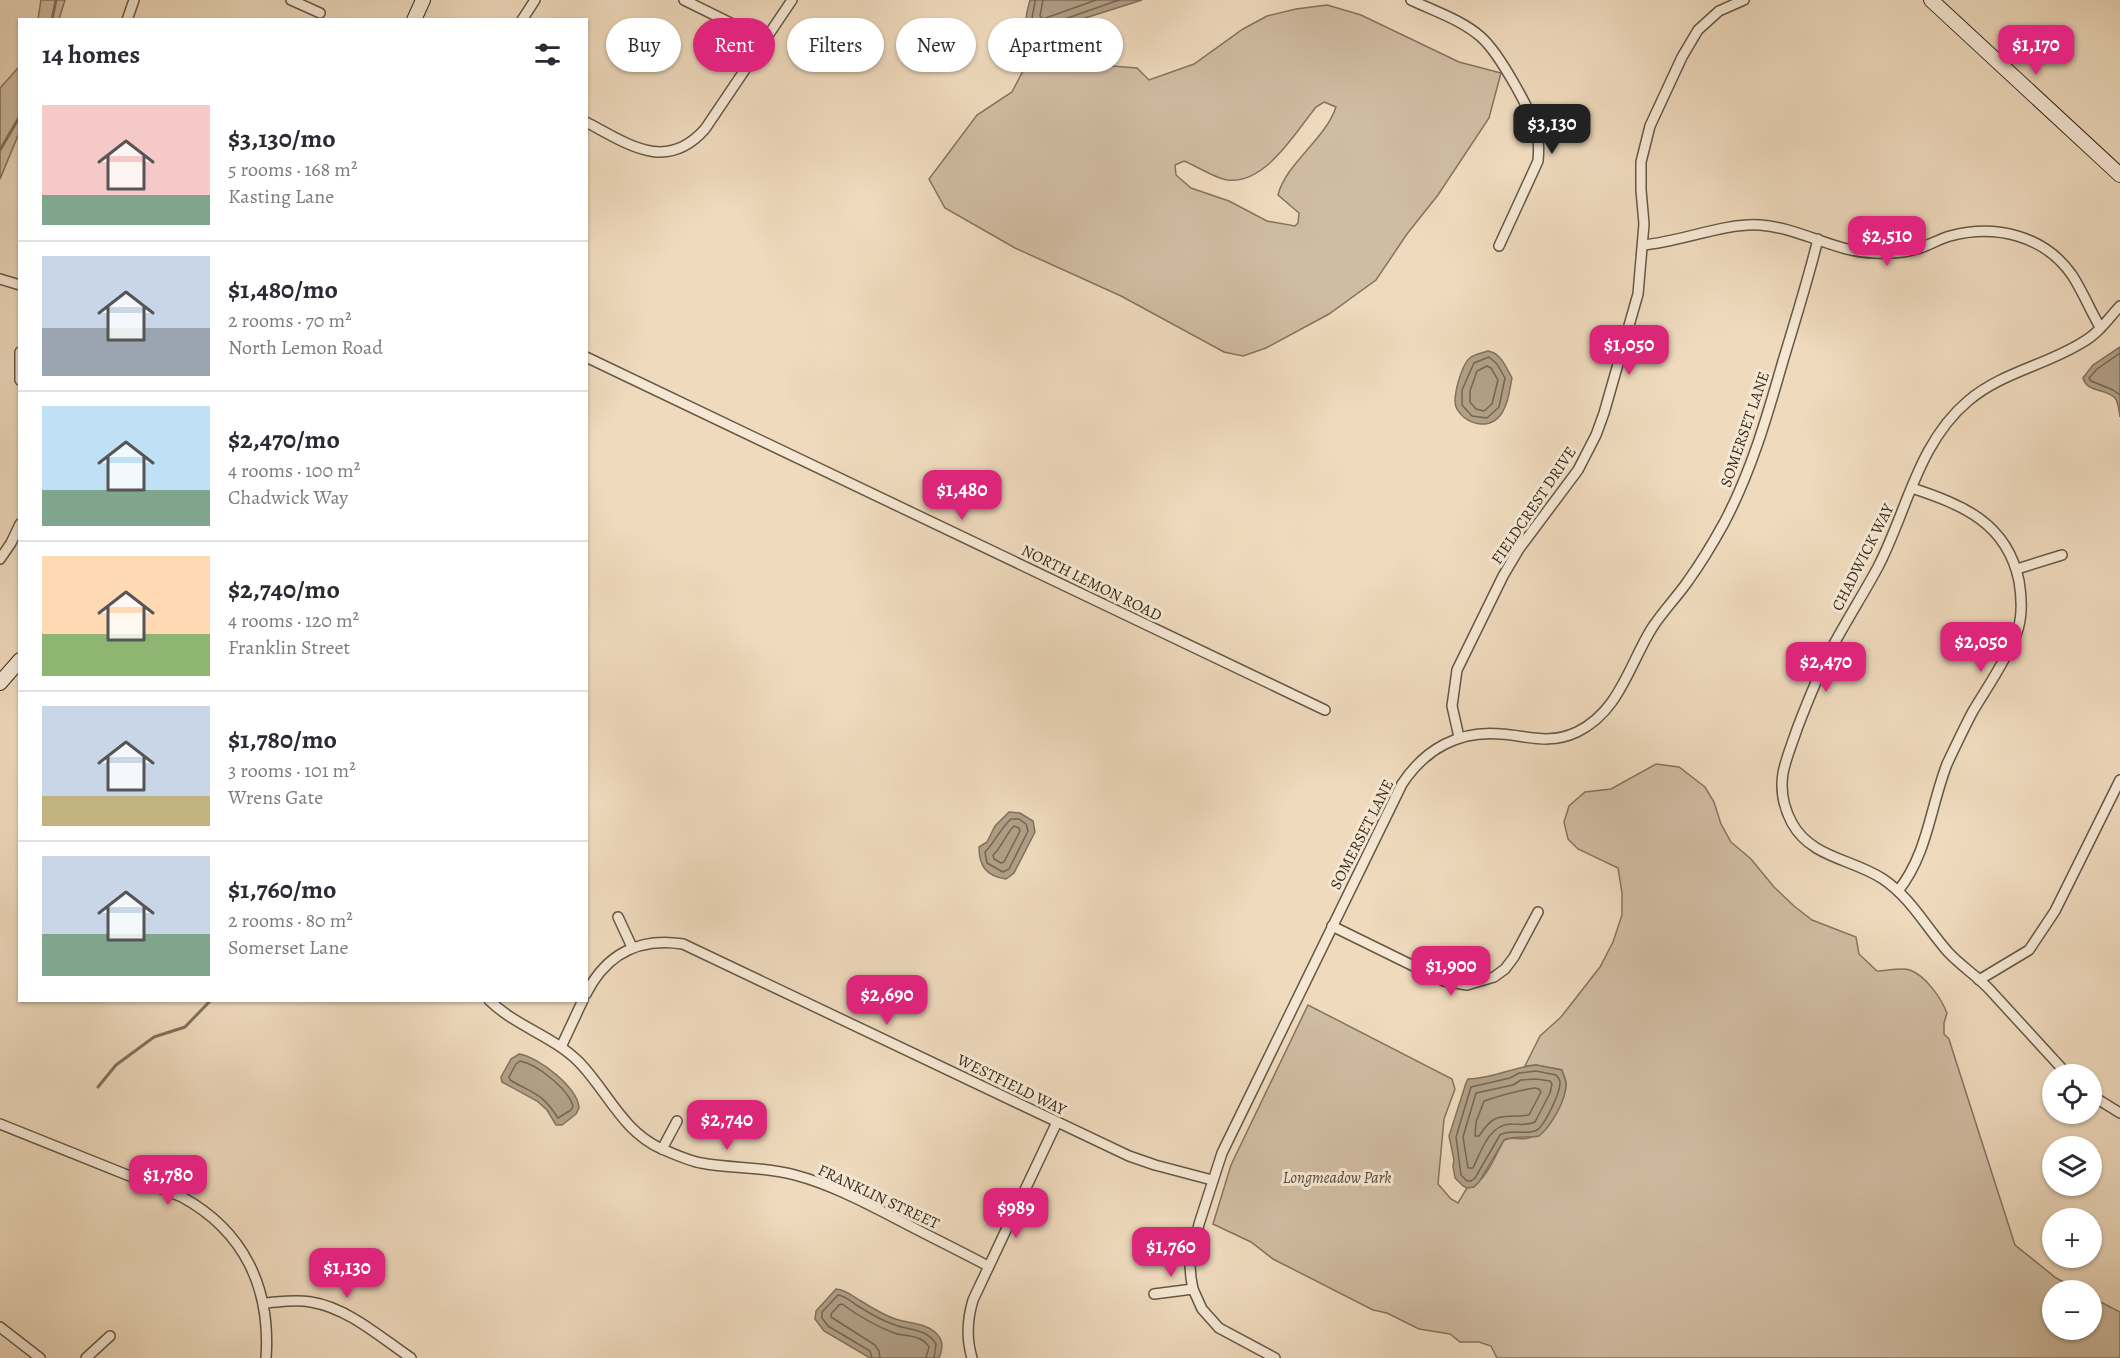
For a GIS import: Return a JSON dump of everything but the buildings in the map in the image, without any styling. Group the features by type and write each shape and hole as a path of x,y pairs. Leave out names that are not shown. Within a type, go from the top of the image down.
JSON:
{"main road":[{"path":"415,18 423,0"},
{"path":"1931,0 2120,175"},
{"path":"0,682 18,662"}],"street":[{"path":"128,18 134,0"},
{"path":"291,0 320,13"},
{"path":"523,18 535,0"},
{"path":"684,0 720,18"},
{"path":"775,25 792,0"},
{"path":"1411,0 1467,27 1481,37 1501,62 1536,131 1539,146 1538,161 1499,246"},
{"name":"FIELDCREST DRIVE","path":"1459,737 1452,706 1457,670 1503,576 1519,549 1578,470 1596,435 1634,312 1641,274 1643,244 1641,162 1650,126 1682,57 1698,30 1719,11 1744,0"},
{"path":"588,123 644,150 667,153 694,141 705,129 743,72"},
{"path":"1643,244 1662,243 1734,227 1757,225 1784,228 1853,251 1892,254 1921,248 1944,237 1967,231 1987,230 2011,233 2046,250 2063,265 2081,290 2100,327"},
{"name":"SOMERSET LANE","path":"1275,1358 1219,1328 1202,1309 1193,1289 1190,1266 1199,1224 1222,1153 1332,926 1402,784 1410,772 1433,751 1459,737 1470,734 1501,734 1540,740 1565,736 1592,724 1602,716 1616,697 1653,627 1689,580 1714,541 1746,477 1766,421 1818,239"},
{"path":"0,279 18,284"},
{"name":"CHADWICK WAY","path":"2058,1064 1979,980 1950,955 1915,909 1898,891 1866,869 1828,855 1810,844 1793,824 1784,801 1782,785 1786,761 1824,664 1878,567 1921,463 1940,432 1969,400 2006,377 2069,351 2087,340 2120,306"},
{"name":"NORTH LEMON ROAD","path":"588,358 1325,710"},
{"path":"1898,891 1911,874 1923,846 1947,765 1972,713 2008,655 2018,633 2022,606 2017,569 2012,556 2000,537 1987,523 1951,501 1912,488"},
{"path":"0,559 18,528"},
{"path":"2017,569 2061,555"},
{"path":"1979,980 2029,950 2055,911 2120,780"},
{"path":"1332,926 1444,981 1467,985 1494,977 1505,969 1538,912"},
{"path":"618,917 632,947"},
{"name":"WESTFIELD WAY","path":"588,991 603,967 632,947 667,942 683,944 1129,1156 1212,1180"},
{"name":"FRANKLIN STREET","path":"491,1002 523,1026 561,1047 578,1062 630,1128 662,1149 700,1163 773,1170 813,1180 846,1193 988,1266"},
{"path":"561,1047 582,1002"},
{"path":"2102,1102 2120,1113"},
{"path":"662,1149 678,1121"},
{"path":"972,1358 968,1345 969,1313 972,1300 1057,1122"},
{"path":"0,1124 182,1197 221,1224 237,1244 258,1282 264,1303 268,1338 266,1358"},
{"path":"1154,1294 1193,1289"},
{"path":"264,1303 293,1301 327,1306 341,1312 411,1358"},
{"path":"0,1328 40,1358"},
{"path":"86,1358 110,1336"}],"green space":[{"path":"41,0 65,0 59,18 38,18"},
{"path":"1327,5 1361,15 1459,62 1501,73 1489,118 1438,195 1407,234 1376,280 1329,314 1266,348 1243,356 1224,352 1121,296 1015,248 945,208 929,179 977,115 1012,92 1022,72 1123,72 1123,67 1137,68 1149,80 1194,64 1243,29 1267,16","holes":["1324,102 1336,107 1331,119 1282,183 1278,195 1299,213 1298,223 1295,226 1267,221 1229,201 1191,188 1176,175 1175,165 1184,161 1222,179 1241,179 1254,174 1278,155 1316,107"]},
{"path":"18,68 18,135 0,179 0,88"},
{"name":"Longmeadow Park","path":"1656,764 1679,767 1705,787 1731,842 1751,859 1774,887 1794,906 1812,920 1856,937 1859,954 1877,971 1910,970 1922,977 1932,988 1947,1013 1944,1034 1949,1039 2015,1245 2060,1280 2042,1280 2042,1340 2102,1340 2102,1303 2120,1312 2120,1358 1497,1358 1491,1346 1479,1342 1460,1342 1450,1334 1419,1329 1387,1313 1373,1310 1273,1259 1251,1242 1213,1224 1231,1165 1308,1005 1452,1079 1455,1089 1444,1119 1438,1184 1451,1199 1458,1203 1467,1188 1480,1181 1485,1175 1504,1140 1528,1138 1549,1122 1560,1106 1565,1090 1566,1080 1562,1070 1536,1065 1525,1066 1540,1036 1561,1017 1600,967 1613,942 1622,915 1622,893 1618,868 1578,849 1568,839 1564,822 1569,806 1585,792 1611,789"}],"water":[{"path":"1030,0 1142,0 1085,18 1026,18"},
{"path":"2120,347 2120,417 2115,398 2088,386 2083,378 2093,365"},
{"path":"1488,351 1500,358 1512,378 1507,402 1500,416 1488,423 1474,423 1467,420 1457,409 1455,398 1458,382 1468,361 1473,356"},
{"path":"1009,812 1020,813 1033,821 1035,832 1014,873 1006,879 999,878 985,869 980,860 979,847 987,842 995,826"},
{"path":"519,1054 547,1067 565,1083 577,1100 579,1108 576,1114 562,1125 556,1125 547,1110 537,1101 502,1082 501,1077 511,1059"},
{"path":"1536,1065 1562,1070 1565,1079 1565,1091 1561,1105 1553,1120 1539,1136 1504,1140 1479,1182 1474,1187 1463,1186 1455,1178 1449,1136 1468,1079"},
{"path":"836,1289 846,1292 890,1317 931,1329 941,1341 939,1358 870,1358 824,1331 815,1319 816,1311"}],"waterway":[{"path":"52,18 56,0"},
{"path":"0,150 18,119"},
{"path":"98,1087 116,1065 154,1037 185,1027 209,1002"}]}
